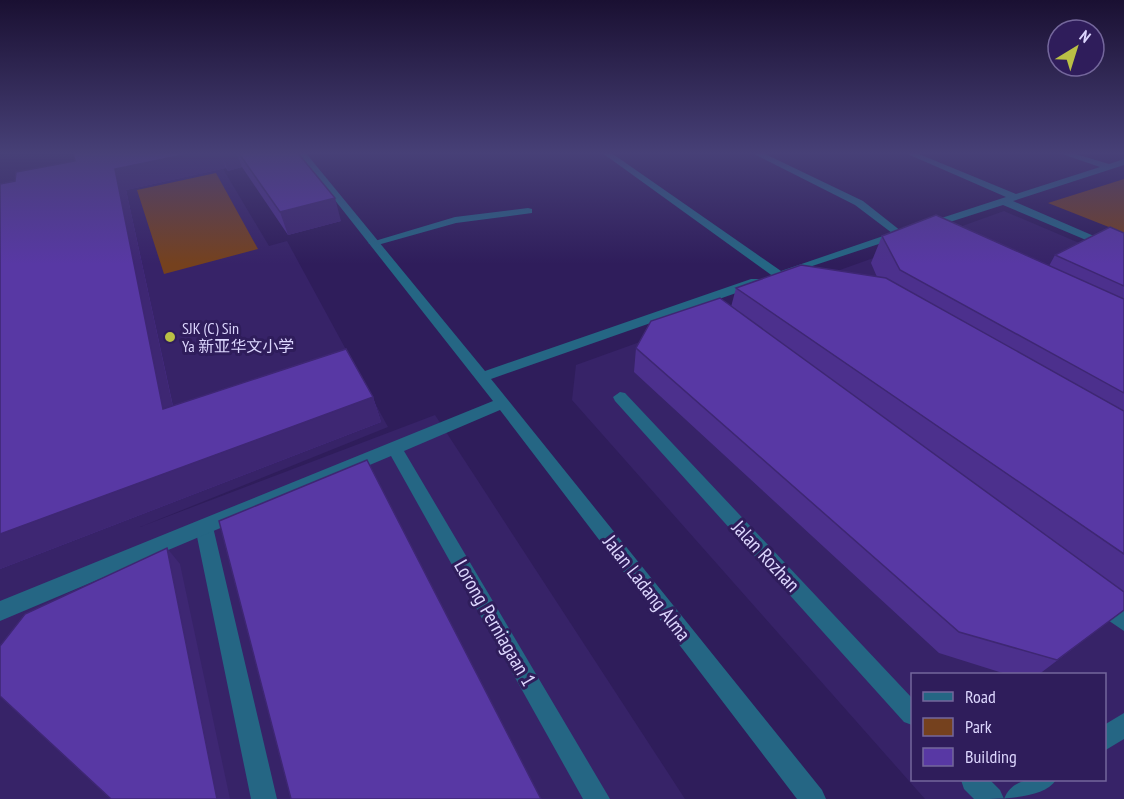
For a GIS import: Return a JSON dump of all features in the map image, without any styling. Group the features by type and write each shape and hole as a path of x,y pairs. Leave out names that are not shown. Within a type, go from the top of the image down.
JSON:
{"street":[{"name":"Jalan Ladang Alma","path":"331,189 503,403 813,799"},
{"path":"658,189 778,274"},
{"path":"831,189 859,203 901,235"},
{"path":"988,189 1124,253"},
{"path":"481,377 697,300 1040,189"},
{"path":"374,243 455,220 528,211"},
{"path":"915,230 936,240"},
{"path":"813,263 833,275"},
{"path":"697,300 716,315"},
{"name":"Jalan Rozhan","path":"620,397 911,713"},
{"path":"0,611 503,403"},
{"name":"Lorong Perniagaan 1","path":"394,448 597,799"},
{"path":"204,527 264,799"},
{"path":"1086,593 1124,621"},
{"path":"1106,738 1124,725"},
{"path":"974,781 991,799"},
{"path":"1016,799 1043,781"}],"shaded area":[{"path":"0,189 235,189 269,246 287,241 388,427 140,527 435,415 685,799 0,799"},
{"path":"1004,211 1124,262 1124,799 925,799 572,400 576,365"}],"green space":[{"path":"225,189 258,249 164,274 137,190"},
{"path":"1091,189 1124,189 1124,233 1048,203"}],"building":[{"path":"0,189 119,189 163,409 346,349 373,397 0,534"},
{"path":"264,189 328,189 335,198 280,212"},
{"path":"936,215 1124,299 1124,393 900,270 882,236"},
{"path":"1110,227 1124,233 1124,286 1055,255"},
{"path":"801,265 886,278 1124,411 1124,554 736,288"},
{"path":"720,298 1124,592 1124,610 1057,660 959,632 636,348 651,321"},
{"path":"367,460 541,799 291,799 219,521"},
{"path":"167,548 217,799 111,799 0,696 0,646 25,614"}],"place":[{"name":"SJK (C) Sin Ya 新亚华文小学","path":"170,337"}]}
